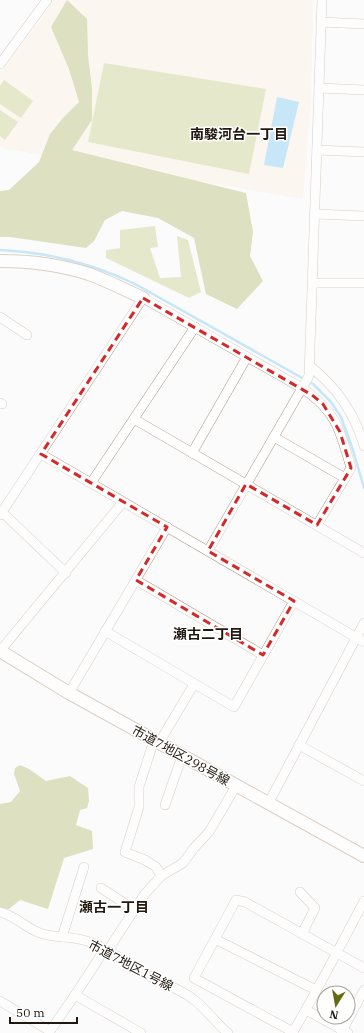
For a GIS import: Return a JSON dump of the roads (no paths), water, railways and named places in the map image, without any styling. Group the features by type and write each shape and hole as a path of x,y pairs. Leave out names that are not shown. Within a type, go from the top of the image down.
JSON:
{"street":[{"path":"0,64 47,0"},
{"path":"208,550 309,376 322,0"},
{"path":"321,22 364,24"},
{"path":"319,88 364,90"},
{"path":"317,150 364,152"},
{"path":"315,214 364,216"},
{"path":"2,264 39,263 89,274 143,298 303,387 323,404 333,418 340,432 350,468 317,525"},
{"path":"313,282 364,283"},
{"path":"66,573 2,510 42,454 143,298"},
{"path":"0,317 27,335"},
{"path":"91,483 195,327"},
{"path":"192,453 247,357"},
{"path":"310,366 324,377 347,405 356,421 364,446"},
{"path":"134,419 364,552"},
{"path":"274,437 345,478"},
{"path":"42,454 360,640"},
{"path":"0,651 66,573 123,502"},
{"path":"69,693 167,527"},
{"path":"136,580 263,655"},
{"path":"105,631 234,707 294,601"},
{"path":"268,804 299,745 360,640 364,623"},
{"name":"市道7地区298号線","path":"0,651 69,693 364,856"},
{"path":"161,876 156,867 145,860 125,852 139,806 139,787 157,742 194,684"},
{"path":"299,745 363,779"},
{"path":"165,805 182,756"},
{"path":"0,1001 50,1030 144,896 161,876 183,863 194,848 209,832 236,786"},
{"path":"62,937 84,867"},
{"path":"101,888 135,910"},
{"path":"300,892 315,908 302,934"},
{"path":"216,938 316,990 293,1032 194,978 236,900 245,902 364,968"},
{"path":"319,985 364,901"},
{"name":"市道7地区1号線","path":"0,912 5,913 29,929 42,934 83,940 106,949 147,975 192,998 220,1027 228,1033"},
{"path":"306,1010 344,1032 364,990"},
{"path":"75,995 141,1033"}],"water":[{"path":"277,97 299,102 283,168 264,165"}],"waterway":[{"path":"0,250 53,256 87,265 121,278 137,285 304,379"},
{"path":"309,382 313,384 331,402 341,417 352,447 364,488"}],"district":[{"name":"南駿河台一丁目","path":"239,134"},
{"name":"瀬古二丁目","path":"208,634"},
{"name":"瀬古一丁目","path":"114,907"}]}
